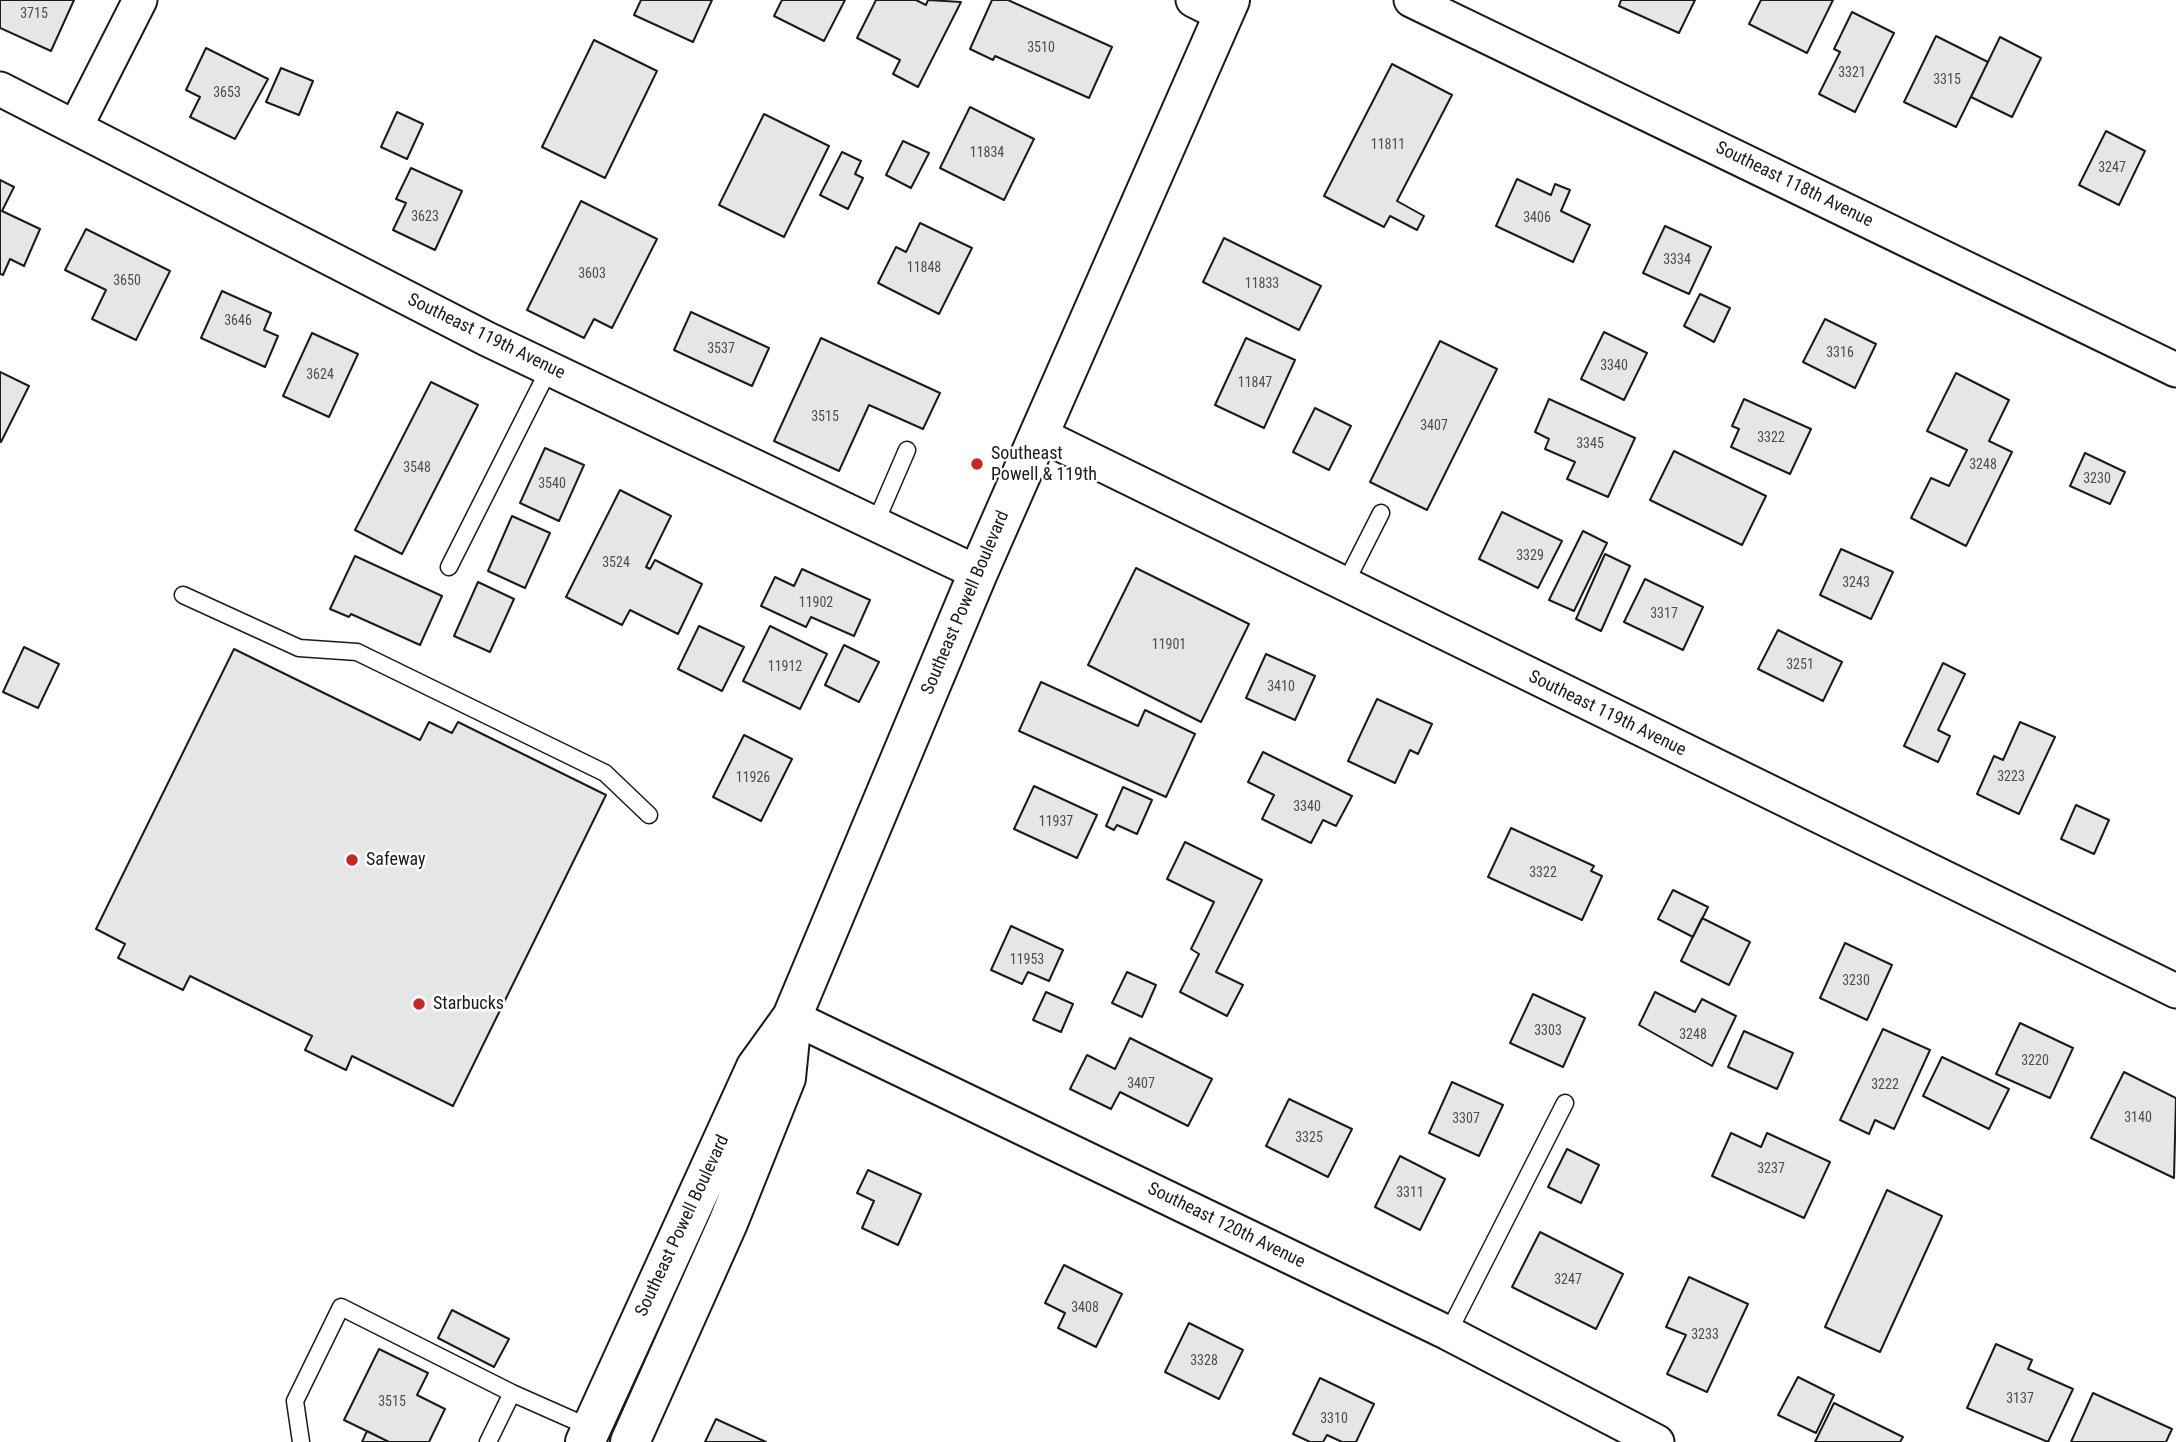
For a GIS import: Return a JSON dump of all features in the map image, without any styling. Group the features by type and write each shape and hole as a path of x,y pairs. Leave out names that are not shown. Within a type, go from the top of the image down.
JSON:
{"main road":[{"name":"Southeast Powell Boulevard","path":"588,1435 756,1067 792,1017 1039,434 1215,5"},
{"name":"Southeast Powell Boulevard","path":"630,1442 728,1223 786,1078 792,1017"}],"street":[{"path":"76,126 140,0"},
{"name":"Southeast 118th Avenue","path":"1411,0 2176,370"},
{"name":"Southeast 119th Avenue","path":"0,89 549,369 978,573"},
{"name":"Southeast 119th Avenue","path":"1039,434 1344,586 2176,991"},
{"name":"Southeast 120th Avenue","path":"792,1017 1448,1333 1657,1442"}],"lane":[{"path":"449,567 549,369"},
{"path":"875,524 907,450"},
{"path":"1344,586 1381,513"},
{"path":"183,595 299,648 357,652 605,773 649,816"},
{"path":"1448,1333 1565,1103"},
{"path":"300,1442 295,1401 341,1307 512,1393 588,1435"},
{"path":"488,1442 512,1393"}],"building":[{"path":"0,0 74,0 51,51 0,28"},
{"path":"641,0 712,0 693,42 634,15"},
{"path":"782,0 845,0 824,41 774,16"},
{"path":"876,0 916,0 926,5 928,0 961,2 918,87 893,74 900,60 857,38"},
{"path":"992,0 1008,0 1112,47 1089,98 995,56 993,60 970,49"},
{"path":"1621,0 1695,0 1679,33 1619,6"},
{"path":"1761,0 1833,0 1807,53 1749,24"},
{"path":"1852,12 1894,33 1855,112 1819,94 1840,52 1834,49"},
{"path":"1936,36 1988,62 1956,127 1904,102"},
{"path":"2000,37 2041,58 2012,117 1971,97"},
{"path":"594,40 657,71 605,178 542,147"},
{"path":"206,48 268,79 235,139 190,117 200,97 186,90"},
{"path":"1392,64 1452,95 1397,201 1424,216 1417,230 1390,216 1384,227 1324,196"},
{"path":"281,68 313,81 299,115 266,102"},
{"path":"970,107 1034,139 1004,200 940,168"},
{"path":"397,112 423,124 407,159 381,147"},
{"path":"764,114 829,146 784,237 719,205"},
{"path":"2106,131 2145,151 2119,205 2079,185"},
{"path":"903,141 929,153 911,188 886,175"},
{"path":"842,152 861,161 855,174 863,178 848,209 820,195"},
{"path":"411,168 462,191 435,250 393,230 406,203 396,199"},
{"path":"1517,179 1551,195 1555,184 1570,190 1561,211 1590,225 1573,262 1496,226"},
{"path":"0,180 14,187 2,211 40,229 24,266 10,259 3,275 0,274"},
{"path":"581,201 657,239 612,328 594,319 584,338 527,310"},
{"path":"920,223 972,248 939,314 878,283 896,247 906,252"},
{"path":"1665,226 1711,247 1689,294 1643,273"},
{"path":"86,229 170,271 136,340 92,319 106,290 65,270"},
{"path":"1224,238 1321,286 1299,330 1203,282"},
{"path":"222,291 271,313 264,330 278,336 265,367 201,338"},
{"path":"1700,294 1730,308 1714,342 1684,326"},
{"path":"691,312 769,348 752,386 674,350"},
{"path":"1825,319 1876,344 1855,388 1803,362"},
{"path":"1604,332 1647,353 1624,400 1581,379"},
{"path":"312,333 358,354 329,417 283,396"},
{"path":"821,338 940,393 923,429 869,405 839,471 774,441"},
{"path":"1246,338 1295,360 1264,428 1215,405"},
{"path":"1440,341 1497,369 1427,510 1370,482"},
{"path":"0,372 29,386 1,442 0,441"},
{"path":"1956,373 2009,400 1989,441 2012,452 1966,546 1911,518 1931,478 1949,486 1967,450 1927,431"},
{"path":"431,382 478,405 402,554 355,530"},
{"path":"1549,399 1635,438 1608,497 1567,479 1575,462 1545,449 1549,439 1535,432"},
{"path":"1744,399 1811,429 1790,474 1731,447 1739,429 1732,426"},
{"path":"1315,408 1351,426 1329,470 1293,452"},
{"path":"545,448 584,465 559,521 520,503"},
{"path":"1674,451 1766,496 1742,545 1650,500"},
{"path":"2085,453 2125,472 2110,504 2070,486"},
{"path":"620,490 671,516 646,567 650,569 655,560 702,584 678,634 630,610 622,625 566,597"},
{"path":"1502,512 1562,541 1538,588 1479,559"},
{"path":"512,516 550,533 525,588 488,571"},
{"path":"1583,531 1607,543 1574,611 1549,600"},
{"path":"1841,549 1893,572 1871,619 1820,595"},
{"path":"1605,554 1630,566 1601,631 1576,619"},
{"path":"355,556 442,596 420,645 351,614 349,617 330,609"},
{"path":"1136,568 1249,624 1201,722 1088,665"},
{"path":"802,569 870,600 854,636 811,617 806,627 761,606 775,577 794,586"},
{"path":"1645,579 1703,607 1683,650 1624,622"},
{"path":"478,582 514,599 490,652 454,636"},
{"path":"699,626 744,647 722,691 678,669"},
{"path":"770,626 827,654 800,709 743,681"},
{"path":"1778,630 1842,662 1823,701 1758,669"},
{"path":"844,645 879,662 859,702 825,685"},
{"path":"24,647 59,664 38,708 3,692"},
{"name":"Safeway","path":"234,649 420,740 429,722 452,733 458,722 606,795 453,1106 352,1056 346,1070 305,1050 312,1036 190,976 183,990 118,958 125,944 96,929"},
{"path":"1266,654 1315,676 1295,720 1246,698"},
{"path":"1943,663 1965,674 1938,730 1950,736 1938,762 1904,746"},
{"path":"1041,682 1138,726 1145,710 1195,734 1166,797 1019,731"},
{"path":"1377,699 1432,724 1418,754 1410,750 1395,783 1348,761"},
{"path":"2020,722 2055,737 2019,814 1977,794 1994,756 2003,760"},
{"path":"744,735 792,759 761,821 713,797"},
{"path":"1263,752 1352,796 1336,826 1323,820 1311,843 1262,819 1274,795 1248,782"},
{"path":"1034,786 1097,815 1077,858 1014,829"},
{"path":"1123,787 1152,800 1137,834 1117,825 1114,830 1106,826"},
{"path":"2076,805 2109,820 2094,854 2061,839"},
{"path":"1511,828 1594,866 1591,871 1602,876 1582,920 1488,877"},
{"path":"1185,842 1262,880 1216,972 1243,985 1227,1016 1180,992 1199,954 1191,949 1214,902 1167,879"},
{"path":"1673,890 1708,907 1693,937 1658,919"},
{"path":"1702,918 1750,942 1729,985 1681,961"},
{"path":"1011,926 1063,950 1049,981 1028,972 1022,984 991,970"},
{"path":"1845,943 1892,965 1867,1020 1820,998"},
{"path":"1127,972 1156,985 1142,1017 1112,1003"},
{"path":"1046,992 1073,1004 1061,1032 1033,1020"},
{"path":"1655,992 1695,1012 1702,999 1736,1016 1712,1066 1639,1025"},
{"path":"1533,994 1585,1018 1563,1067 1510,1043"},
{"path":"2020,1023 2073,1048 2050,1098 1996,1074"},
{"path":"1883,1029 1930,1050 1894,1129 1875,1120 1869,1134 1840,1120"},
{"path":"1744,1031 1793,1053 1777,1089 1728,1067"},
{"path":"1130,1038 1212,1079 1188,1126 1120,1092 1111,1109 1070,1089 1087,1055 1115,1069"},
{"path":"1942,1057 2009,1089 1989,1129 1923,1096"},
{"path":"2124,1072 2176,1098 2174,1178 2091,1138"},
{"path":"1452,1082 1503,1105 1479,1156 1429,1133"},
{"path":"1289,1099 1352,1129 1328,1177 1266,1146"},
{"path":"1731,1133 1761,1147 1767,1133 1830,1162 1804,1218 1712,1176"},
{"path":"1567,1149 1599,1165 1581,1203 1548,1187"},
{"path":"1400,1156 1445,1179 1420,1230 1375,1207"},
{"path":"868,1170 921,1194 898,1245 862,1228 874,1201 857,1193"},
{"path":"1887,1190 1942,1216 1880,1352 1825,1327"},
{"path":"1540,1232 1623,1274 1596,1329 1512,1287"},
{"path":"1064,1265 1122,1294 1096,1347 1058,1328 1065,1313 1045,1303"},
{"path":"1689,1277 1748,1304 1707,1392 1667,1374 1686,1335 1666,1327"},
{"path":"452,1310 509,1339 494,1367 438,1338"},
{"path":"1189,1323 1243,1350 1219,1399 1165,1372"},
{"path":"1996,1344 2032,1360 2028,1369 2073,1389 2048,1442 1967,1408"},
{"path":"379,1349 428,1373 417,1395 445,1409 429,1442 389,1442 344,1420"},
{"path":"1798,1377 1834,1395 1816,1433 1778,1415"},
{"path":"1320,1378 1374,1404 1356,1442 1342,1442 1327,1435 1323,1442 1310,1442 1293,1434"},
{"path":"2093,1393 2172,1429 2166,1442 2071,1442"},
{"path":"1834,1403 1903,1437 1900,1442 1815,1442"},
{"path":"716,1419 766,1442 705,1442"},
{"path":"367,1431 389,1442 362,1442"}],"place":[{"name":"Southeast Powell & 119th","path":"977,464"},
{"name":"Safeway","path":"352,860"},
{"name":"Starbucks","path":"419,1004"}]}
